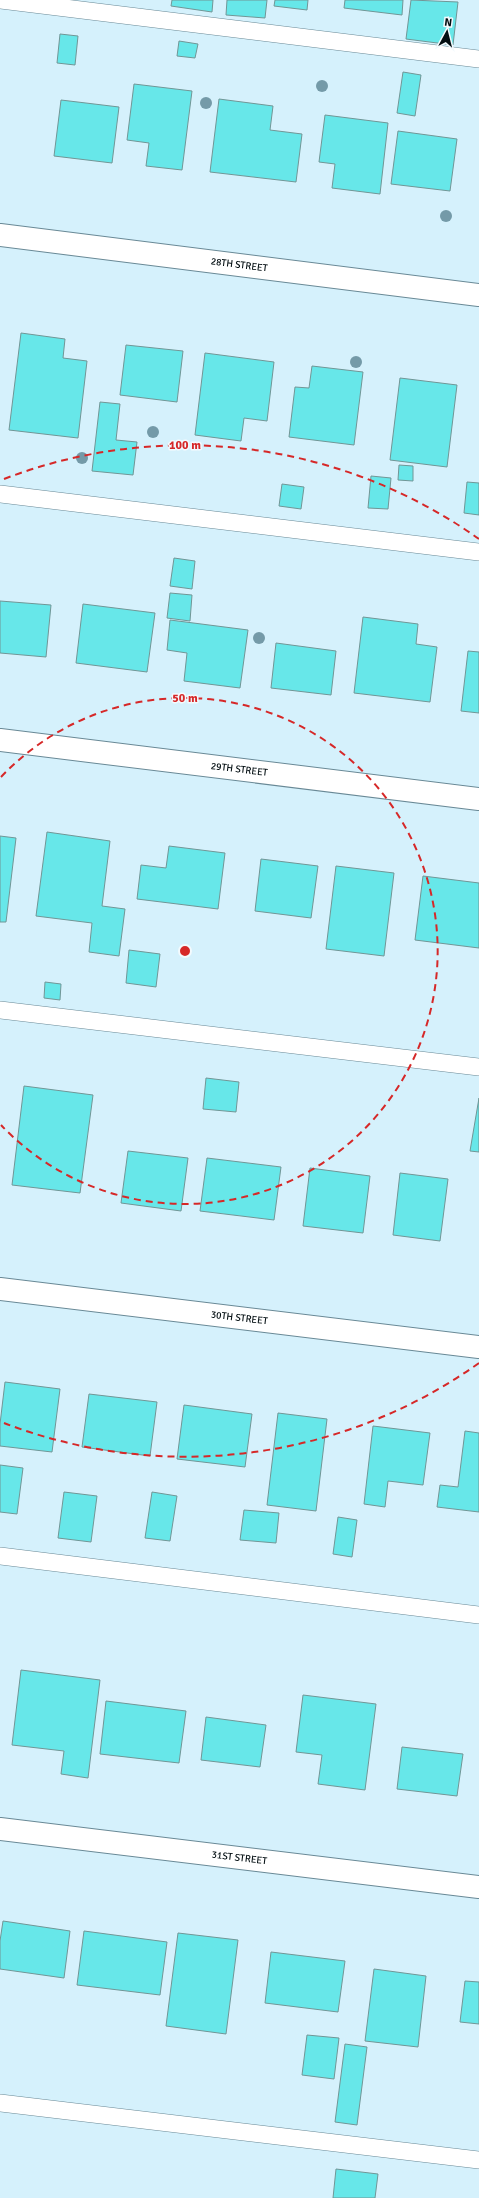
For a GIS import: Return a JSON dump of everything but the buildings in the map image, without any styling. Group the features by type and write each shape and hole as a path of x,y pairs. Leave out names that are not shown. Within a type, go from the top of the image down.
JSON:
{"street":[{"name":"28TH STREET","path":"0,235 479,295"},
{"name":"29TH STREET","path":"0,740 479,799"},
{"name":"30TH STREET","path":"0,1289 479,1347"},
{"name":"31ST STREET","path":"0,1829 479,1888"}],"lane":[{"path":"0,0 479,59"},
{"path":"0,494 479,552"},
{"path":"0,1010 479,1067"},
{"path":"0,1556 479,1615"},
{"path":"0,2103 479,2160"}]}
